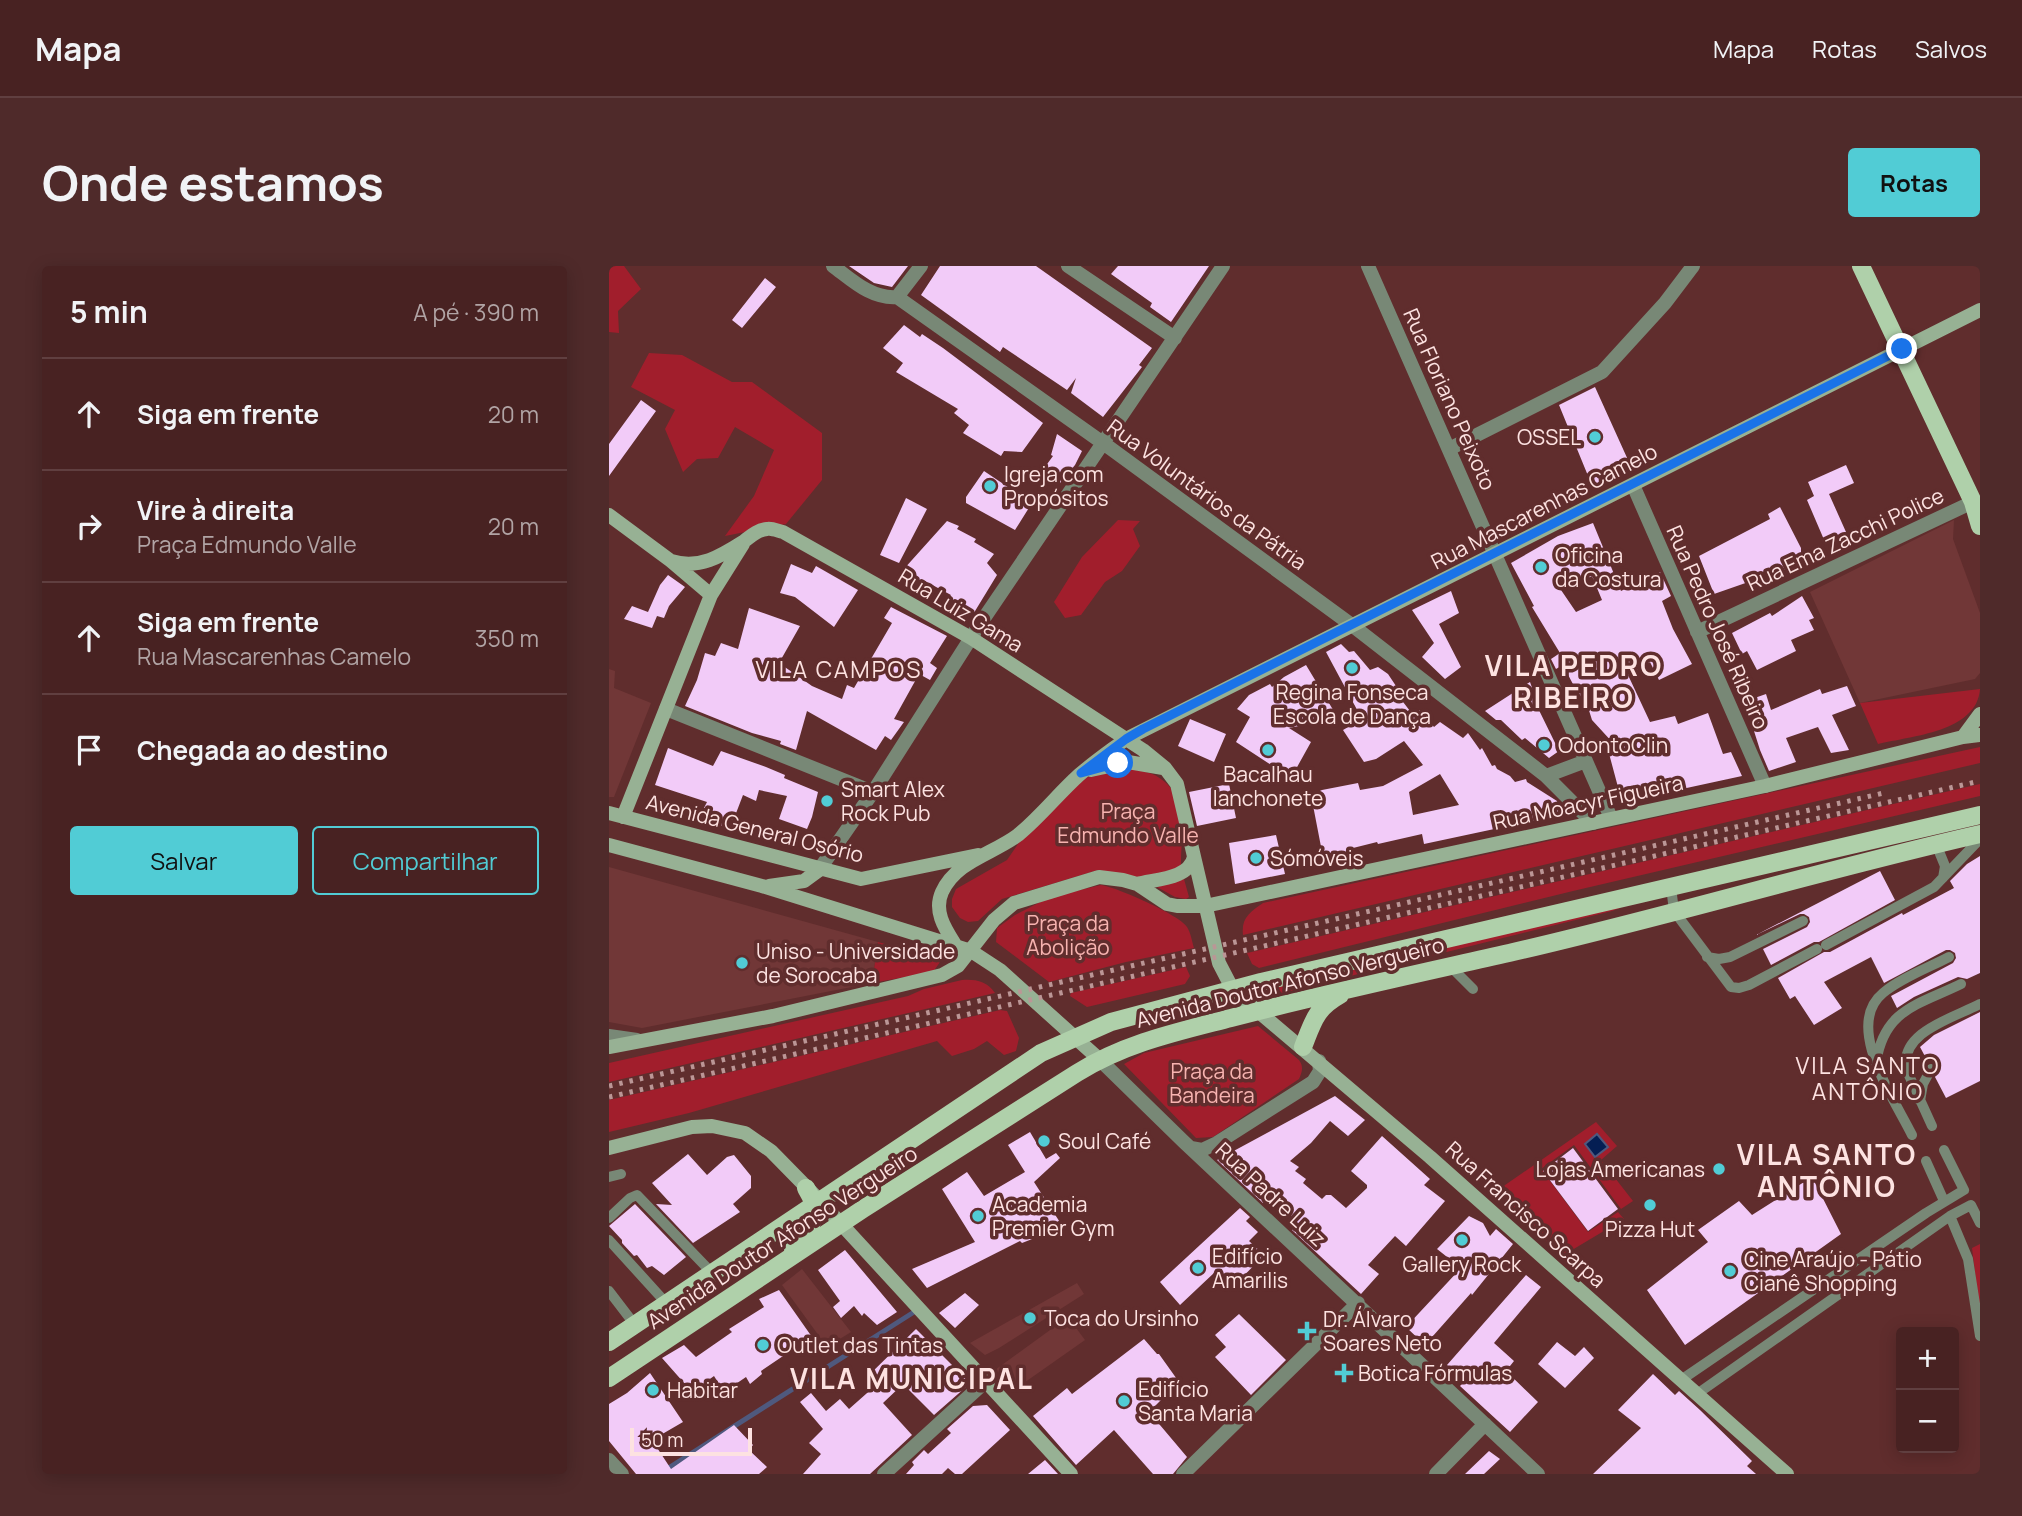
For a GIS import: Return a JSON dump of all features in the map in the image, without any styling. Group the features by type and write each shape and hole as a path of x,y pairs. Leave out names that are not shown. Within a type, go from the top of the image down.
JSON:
{"main road":[{"path":"1861,266 1978,515"},
{"name":"Rua Mascarenhas Camelo","path":"1126,739 1980,310"},
{"path":"609,515 671,561 711,596"},
{"name":"Rua Luiz Gama","path":"745,540 756,532 769,528 783,533 971,638 1126,739 1165,768"},
{"path":"671,561 685,565 697,564 711,560 745,540"},
{"path":"616,815 666,709 711,596 745,540"},
{"path":"1963,737 1980,713"},
{"name":"Rua Moacyr Figueira","path":"1205,906 1765,786 1980,735"},
{"path":"956,946 939,913 942,892 959,871 1016,836 1081,773 1126,739"},
{"path":"1081,773 1128,762 1165,768 1177,784 1219,963 1233,990"},
{"name":"Avenida General Osório","path":"616,815 861,879 983,854"},
{"name":"Avenida Doutor Afonso Vergueiro","path":"610,1339 713,1274 1041,1053 1125,1017 1980,815"},
{"name":"Avenida Doutor Afonso Vergueiro","path":"609,1378 841,1224 1099,1059 1136,1043 1935,844 1980,836"},
{"path":"609,845 762,887 971,951"},
{"path":"1137,884 1183,873 1192,866 1194,857"},
{"path":"762,887 804,881 820,870"},
{"path":"609,1046 773,1016 942,975 958,966 981,935 1014,903 1099,877 1137,884 1167,904 1205,906"},
{"path":"956,946 967,945 981,935"},
{"name":"Rua Padre Luiz","path":"971,951 1000,970 1099,1059"},
{"path":"1303,1047 1315,1016 1325,1004 1353,988"},
{"name":"Rua Francisco Scarpa","path":"1233,990 1430,1157 1787,1474"},
{"path":"609,1148 692,1127 712,1126 745,1133 771,1150 818,1204 841,1224 987,1380 1071,1474"},
{"path":"772,1270 800,1243 818,1204"}],"street":[{"name":"Rua Voluntários da Pátria","path":"833,266 873,293 889,298 897,297 1353,626 1546,776 1593,823"},
{"path":"897,297 921,266"},
{"path":"1068,266 1175,338"},
{"path":"820,870 971,638 1223,266"},
{"name":"Rua Floriano Peixoto","path":"1368,266 1611,818"},
{"path":"1449,449 1602,372 1665,303 1693,266"},
{"name":"Rua Pedro José Ribeiro","path":"1633,485 1765,786"},
{"name":"Rua Ema Zacchi Police","path":"1697,632 1978,515"},
{"path":"666,709 873,792"},
{"path":"1546,776 1586,761"},
{"path":"609,1036 638,1041"},
{"name":"Rua Padre Luiz","path":"1099,1059 1538,1474"},
{"path":"1191,1148 1202,1150 1217,1143 1313,1082 1320,1071 1319,1061"},
{"path":"1183,1474 1358,1303"},
{"path":"884,1474 987,1380"},
{"path":"1436,1474 1485,1424"},
{"path":"609,1460 622,1474"}],"lane":[{"path":"1671,887 1674,911 1731,987 1739,988 1924,893 1943,878 1980,836"},
{"path":"1935,844 1945,866 1943,878"},
{"path":"1707,957 1730,957 1803,921"},
{"path":"1912,1135 1870,1051 1868,1029 1871,1009 1876,1000 1888,990 1949,957"},
{"path":"1450,966 1473,989"},
{"path":"1876,1064 1880,1041 1895,1018 1961,984"},
{"path":"1932,1126 1904,1061 1908,1049 1915,1037 1980,1004"},
{"path":"1920,1101 1923,1084 1931,1069"},
{"path":"1681,1380 1964,1190 1944,1150"},
{"path":"1926,1161 1944,1201"},
{"path":"609,1177 621,1174"},
{"path":"609,1218 630,1198 637,1195 713,1274"},
{"path":"1697,1394 1951,1216 1971,1205 1980,1223"},
{"path":"1951,1216 1968,1259 1980,1336"},
{"path":"609,1240 667,1304"},
{"path":"609,1291 635,1325"}],"shaded area":[{"path":"1954,520 1953,539 1980,613 1980,673 1975,679 1860,703 1810,592"},
{"path":"609,669 615,671 614,688 651,703 614,797 609,797"},
{"name":"Uniso - Universidade de Sorocaba","path":"609,867 878,942 872,983 642,1028 609,1022"},
{"path":"802,1269 851,1332 827,1347 782,1285"},
{"name":"Toca do Ursinho","path":"1077,1283 1084,1294 999,1348 985,1355 970,1343"},
{"path":"1068,1317 1085,1340 1011,1392 995,1370"}],"green space":[{"path":"609,266 624,266 641,289 618,311 619,333 609,332"},
{"path":"649,353 682,355 732,382 752,382 822,433 822,480 786,524 725,536 754,496 774,450 735,427 718,458 697,459 683,472 665,429 675,410 631,387"},
{"path":"1118,520 1140,521 1133,529 1140,546 1122,571 1105,582 1081,615 1065,618 1054,602 1082,557"},
{"path":"1980,689 1976,703 1967,715 1955,723 1940,730 1878,744 1860,703"},
{"path":"1980,747 1980,763 1243,935 1243,924 1247,916 1263,903"},
{"name":"Praça Edmundo Valle","path":"1131,769 1155,775 1176,795 1182,818 1181,868 1141,878 1098,870 1002,899 978,921 968,922 960,918 952,907 956,889 1007,860 1020,841 1086,777"},
{"path":"1980,784 1980,796 1259,968 1252,964 1247,953"},
{"name":"Praça Edmundo Valle","path":"1184,879 1189,897 1186,899 1175,897 1157,887"},
{"name":"Praça da Abolição","path":"1101,885 1147,902 1182,922 1188,929 1194,948 1049,982 996,942 997,928 1015,915 1050,897"},
{"path":"1619,905 1620,908 1612,911 1282,993 1276,987"},
{"path":"878,942 936,958 940,962 933,972 872,983"},
{"path":"1186,967 1190,976 1185,984 1087,1007 1070,996 1071,993"},
{"path":"962,980 980,982 995,993 609,1082 609,1063 908,996 924,989"},
{"path":"1000,1010 1007,1011 1019,1038 1016,1051 1004,1055 987,1041 974,1049 952,1056 937,1041 689,1113 609,1132 609,1100"},
{"name":"Praça da Bandeira","path":"1258,1026 1299,1060 1302,1072 1299,1079 1213,1137 1196,1138 1124,1064 1144,1053"},
{"path":"1596,1122 1617,1146 1601,1160 1633,1201 1621,1209 1574,1145 1541,1169 1588,1232 1618,1212 1624,1219 1562,1256 1495,1192"},
{"path":"1980,1244 1980,1313 1972,1248"}],"water":[{"path":"1597,1134 1608,1147 1595,1157 1585,1144"}],"building":[{"path":"849,266 908,266 892,287 874,283"},
{"path":"940,266 1036,266 1152,348 1139,365 1142,367 1103,417 1071,393 1076,378 1067,390 1003,347 1000,352 921,295"},
{"path":"1118,266 1209,266 1171,322 1150,307 1152,303 1111,274"},
{"path":"765,278 776,287 742,328 732,320"},
{"path":"904,325 920,337 922,334 943,348 1043,423 1022,452 1004,451 1001,456 963,433 969,425 954,413 958,409 896,372 903,363 883,348"},
{"name":"OSSEL","path":"1595,387 1633,471 1593,488 1559,405"},
{"path":"641,400 656,411 609,476 609,444"},
{"path":"1057,434 1082,451 1075,465 1060,483 1042,471 1053,456 1051,455"},
{"path":"1846,465 1854,483 1829,494 1846,532 1825,542 1807,500 1814,496 1808,482"},
{"name":"Igreja com Propósitos","path":"984,471 1032,503 1015,530 966,503 966,497"},
{"path":"906,498 927,509 899,563 880,555"},
{"path":"1780,507 1801,553 1786,561 1789,568 1714,594 1699,556 1770,519 1768,514"},
{"path":"947,521 959,526 957,529 976,539 974,542 994,554 987,563 997,575 972,616 946,602 951,595 925,581 919,592 905,582 912,573 903,570"},
{"path":"1593,523 1621,591 1660,572 1671,596 1662,601 1673,629 1692,664 1659,680 1650,662 1628,675 1650,722 1675,716 1678,724 1708,713 1723,754 1731,752 1742,776 1622,802 1607,746 1614,744 1592,720 1587,704 1563,665 1556,669 1551,659 1560,653 1532,607 1534,606 1511,563 1558,536","holes":["1592,576 1602,600 1576,612 1561,590"]},
{"path":"791,564 812,573 816,566 858,590 834,627 795,597 780,593"},
{"path":"668,575 685,587 669,606 664,618 657,616 652,628 624,619 632,606 648,612 660,585"},
{"path":"1451,591 1459,613 1439,624 1461,667 1445,679 1422,657 1434,643 1412,610"},
{"path":"1802,596 1814,618 1809,620 1814,630 1791,640 1796,651 1757,670 1747,651 1742,654 1732,633 1770,613 1772,616"},
{"path":"891,607 947,636 930,663 937,668 930,680 919,674 894,719 904,722 891,740 885,736 876,750 807,711 796,750 780,744 781,741 752,733 685,706 705,653 715,656 721,643 738,649 749,608 800,626 779,663 812,686 842,699 847,685 854,688 892,623 884,618"},
{"path":"1341,644 1349,652 1354,651 1370,670 1378,667 1388,674 1400,692 1397,694 1413,715 1420,710 1434,727 1440,722 1463,738 1468,733 1480,750 1482,748 1492,766 1495,765 1515,782 1526,779 1557,801 1560,815 1424,844 1422,834 1378,844 1377,842 1349,849 1352,860 1338,864 1336,852 1323,857 1311,795 1322,790 1358,783 1360,790 1383,786 1423,765 1404,741 1376,759 1364,762 1343,730 1362,719 1326,652","holes":["1440,774 1459,805 1413,815 1409,792"]},
{"path":"1306,665 1338,718 1289,728 1311,742 1291,778 1236,742 1250,717 1237,709 1249,695 1270,684 1272,687"},
{"path":"1530,682 1536,699 1534,700 1559,751 1549,758 1525,738 1522,740 1501,720 1496,720 1485,711"},
{"path":"1847,686 1856,706 1832,715 1849,750 1831,753 1818,727 1786,738 1796,762 1769,771 1746,701 1766,694 1771,710 1820,689 1822,694"},
{"path":"1190,719 1226,734 1214,762 1178,746"},
{"path":"668,748 713,766 721,751 785,775 784,778 818,792 807,829 779,819 787,796 759,790 756,801 743,795 730,829 712,822 716,815 703,810 707,802 655,785"},
{"path":"1229,784 1236,818 1197,826 1189,792"},
{"name":"Sómóveis","path":"1276,835 1285,874 1235,884 1229,843"},
{"path":"1980,856 1980,973 1967,979 1958,977 1914,997 1897,1008 1891,996 1953,963 1955,953 1946,950 1884,983 1871,957 1824,982 1842,1008 1814,1025 1795,996 1790,999 1778,978 1824,952 1830,952 1954,888 1950,881 1967,864"},
{"path":"1880,871 1895,900 1771,965 1763,949 1807,927 1809,917 1800,914 1756,935"},
{"path":"1980,1012 1980,1081 1946,1098 1935,1077 1938,1066 1934,1062 1928,1062 1920,1047 1934,1035"},
{"path":"1335,1096 1365,1120 1348,1136 1330,1121 1311,1143 1290,1161 1299,1167 1295,1171 1306,1179 1303,1183 1322,1199 1331,1195 1346,1208 1367,1188 1351,1171 1382,1136 1430,1179 1424,1185 1445,1201 1406,1246 1395,1236 1368,1265 1379,1274 1361,1294 1292,1230 1298,1223 1285,1210 1269,1198 1263,1203 1217,1160"},
{"path":"1030,1132 1046,1159 1056,1153 1060,1158 1034,1182 1063,1227 1022,1243 1020,1241 927,1288 912,1269 975,1242 942,1189 967,1172 984,1196 1025,1172 1008,1145"},
{"path":"1573,1148 1618,1209 1588,1231 1543,1171"},
{"path":"688,1154 707,1175 727,1157 734,1155 751,1176 751,1188 733,1204 740,1212 693,1243 656,1204 672,1205 652,1183"},
{"name":"Cine Araújo - Pátio Cianê Shopping","path":"1812,1177 1841,1234 1685,1345 1647,1290 1708,1242 1698,1230 1739,1201 1752,1215"},
{"path":"635,1204 686,1257 664,1275 652,1266 647,1268 609,1226"},
{"name":"Edifício Amarilis","path":"1240,1208 1250,1217 1246,1221 1258,1232 1249,1241 1264,1255 1232,1288 1215,1272 1180,1305 1160,1282"},
{"path":"1469,1216 1483,1223 1490,1236 1496,1229 1513,1244 1472,1295 1471,1293 1425,1345 1406,1327 1461,1268 1437,1249"},
{"path":"845,1250 897,1312 877,1325 864,1313 862,1316 854,1306 841,1318 833,1307 840,1301 818,1270"},
{"path":"1526,1275 1541,1287 1494,1343 1514,1361 1506,1371 1538,1402 1510,1432 1460,1386 1464,1382 1447,1365"},
{"path":"779,1290 812,1337 787,1350 789,1352 761,1371 762,1374 750,1384 746,1377 724,1392 714,1376 692,1392 662,1358 684,1345 696,1357 732,1332 729,1329 764,1307 759,1299"},
{"path":"965,1293 979,1305 955,1328 939,1313"},
{"path":"1239,1314 1286,1360 1251,1395 1215,1357 1226,1347 1215,1335"},
{"path":"916,1329 965,1378 966,1387 934,1415 903,1384 883,1403 912,1435 870,1474 803,1474 821,1454 809,1443 823,1429 800,1402 811,1393 826,1411 840,1399 849,1409 875,1386 867,1377"},
{"name":"Edifício Santa Maria","path":"1144,1339 1159,1354 1179,1382 1149,1412 1187,1457 1173,1474 1153,1474 1114,1430 1076,1465 1033,1416 1067,1388 1072,1394"},
{"path":"1557,1342 1575,1356 1584,1347 1594,1358 1565,1388 1538,1364"},
{"path":"650,1373 683,1422 652,1440 671,1469 734,1425 753,1445 749,1450 767,1467 759,1474 636,1474 609,1441 609,1404"},
{"path":"1653,1374 1675,1395 1679,1391 1700,1410 1752,1461 1747,1466 1756,1474 1593,1474 1641,1428 1618,1410"},
{"path":"987,1405 1010,1430 962,1474 955,1474 948,1468 942,1474 906,1474 914,1465 912,1462 924,1450 928,1454 951,1433 947,1429 973,1406"},
{"path":"1489,1451 1500,1459 1484,1474 1465,1474"},
{"path":"1045,1460 1058,1474 1028,1474"}],"waterway":[{"path":"659,1474 914,1312"}],"railway":[{"path":"609,1097 1980,781"},
{"path":"609,1086 1888,792"}],"place":[{"name":"OSSEL","path":"1595,437"},
{"name":"Igreja com Propósitos","path":"990,486"},
{"name":"Oficina da Costura","path":"1541,567"},
{"name":"Regina Fonseca Escola de Dança","path":"1352,668"},
{"name":"OdontoClin","path":"1544,745"},
{"name":"Bacalhau lanchonete","path":"1268,750"},
{"name":"Smart Alex Rock Pub","path":"827,801"},
{"name":"Sómóveis","path":"1256,858"},
{"name":"Uniso - Universidade de Sorocaba","path":"742,963"},
{"name":"Soul Café","path":"1044,1141"},
{"name":"Lojas Americanas","path":"1719,1169"},
{"name":"Pizza Hut","path":"1650,1205"},
{"name":"Academia Premier Gym","path":"978,1216"},
{"name":"Gallery Rock","path":"1462,1240"},
{"name":"Edifício Amarilis","path":"1198,1268"},
{"name":"Cine Araújo - Pátio Cianê Shopping","path":"1730,1271"},
{"name":"Toca do Ursinho","path":"1030,1318"},
{"name":"Dr. Álvaro Soares Neto","path":"1307,1331"},
{"name":"Outlet das Tintas","path":"763,1345"},
{"name":"Botica Fórmulas","path":"1344,1373"},
{"name":"Habitar","path":"653,1390"},
{"name":"Edifício Santa Maria","path":"1124,1401"}],"district":[{"name":"VILA CAMPOS","path":"839,669"},
{"name":"VILA PEDRO RIBEIRO","path":"1574,681"},
{"name":"VILA SANTO ANTÔNIO","path":"1868,1078"},
{"name":"VILA SANTO ANTÔNIO","path":"1827,1170"},
{"name":"VILA MUNICIPAL","path":"912,1378"}],"route":[{"path":"1118,763 1081,773 1143,729 1902,349"}]}
